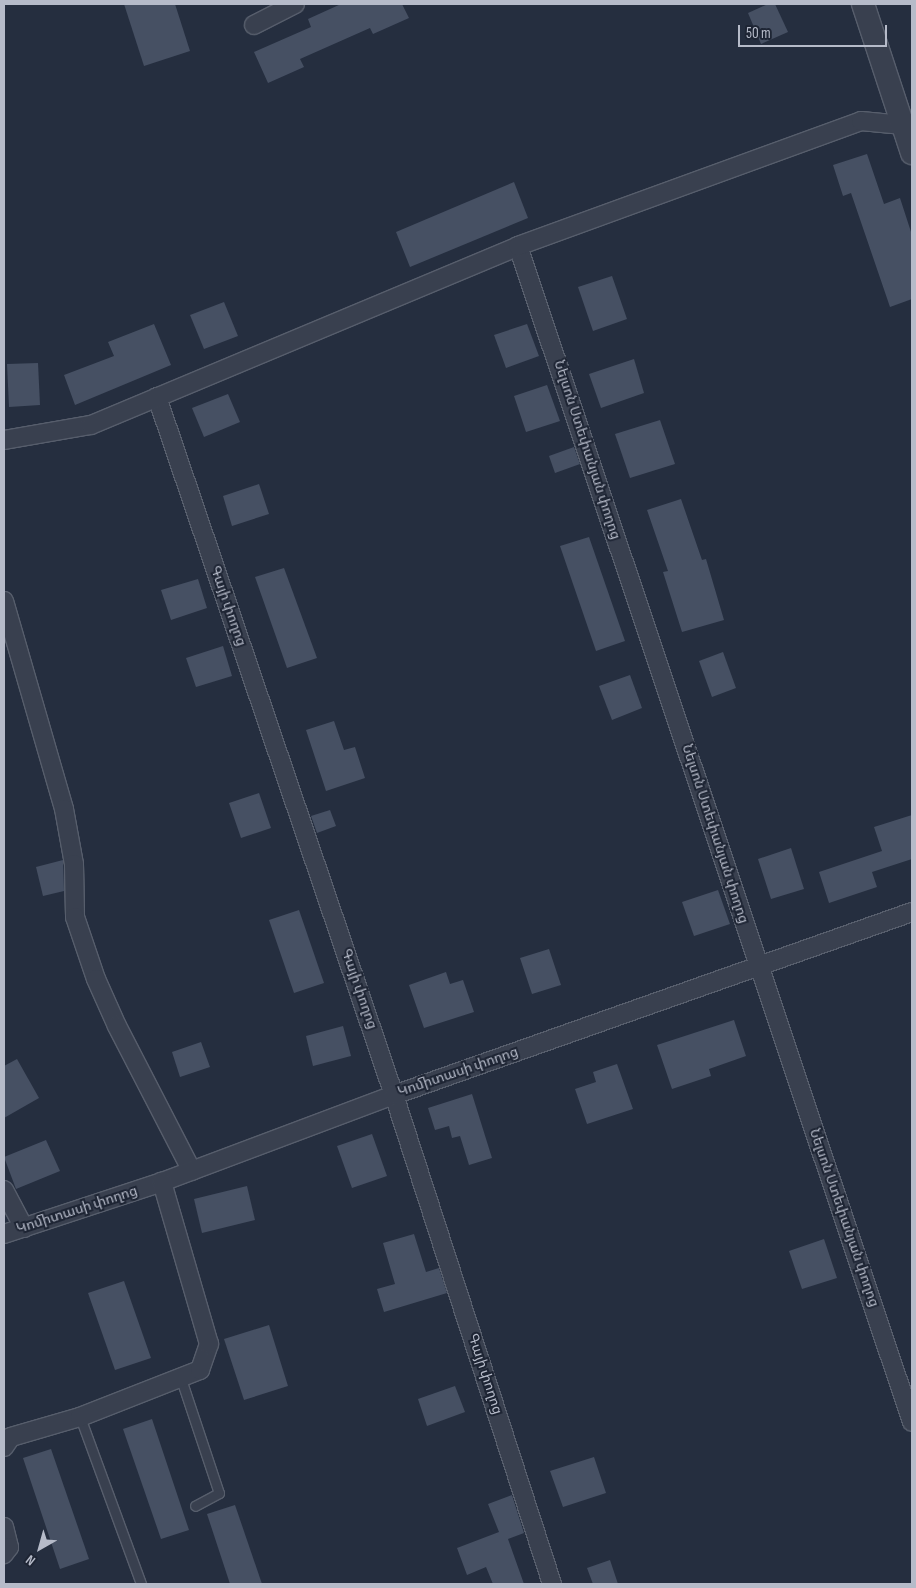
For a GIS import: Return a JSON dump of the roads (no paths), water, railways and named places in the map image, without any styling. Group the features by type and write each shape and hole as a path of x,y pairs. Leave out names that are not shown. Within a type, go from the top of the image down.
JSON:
{"street":[{"path":"254,25 295,4"},
{"path":"863,4 908,124 912,153"},
{"path":"4,440 91,425 518,246 861,121 908,124"},
{"name":"Նելսոն Ստեփանյան փողոց","path":"518,246 912,1422"},
{"name":"Գայի փողոց","path":"157,397 394,1095 552,1584"},
{"path":"4,601 64,809 74,864 76,916 96,979 117,1026 192,1171"},
{"name":"Կոմիտասի փողոց","path":"4,1234 162,1182 394,1095 912,912"},
{"path":"4,1447 11,1436 80,1417 200,1370 209,1344 162,1182"},
{"path":"4,1190 24,1228"},
{"path":"4,1527 9,1547 4,1554"}],"lane":[{"path":"181,1379 219,1493 195,1506"},
{"path":"80,1417 140,1584"}]}
